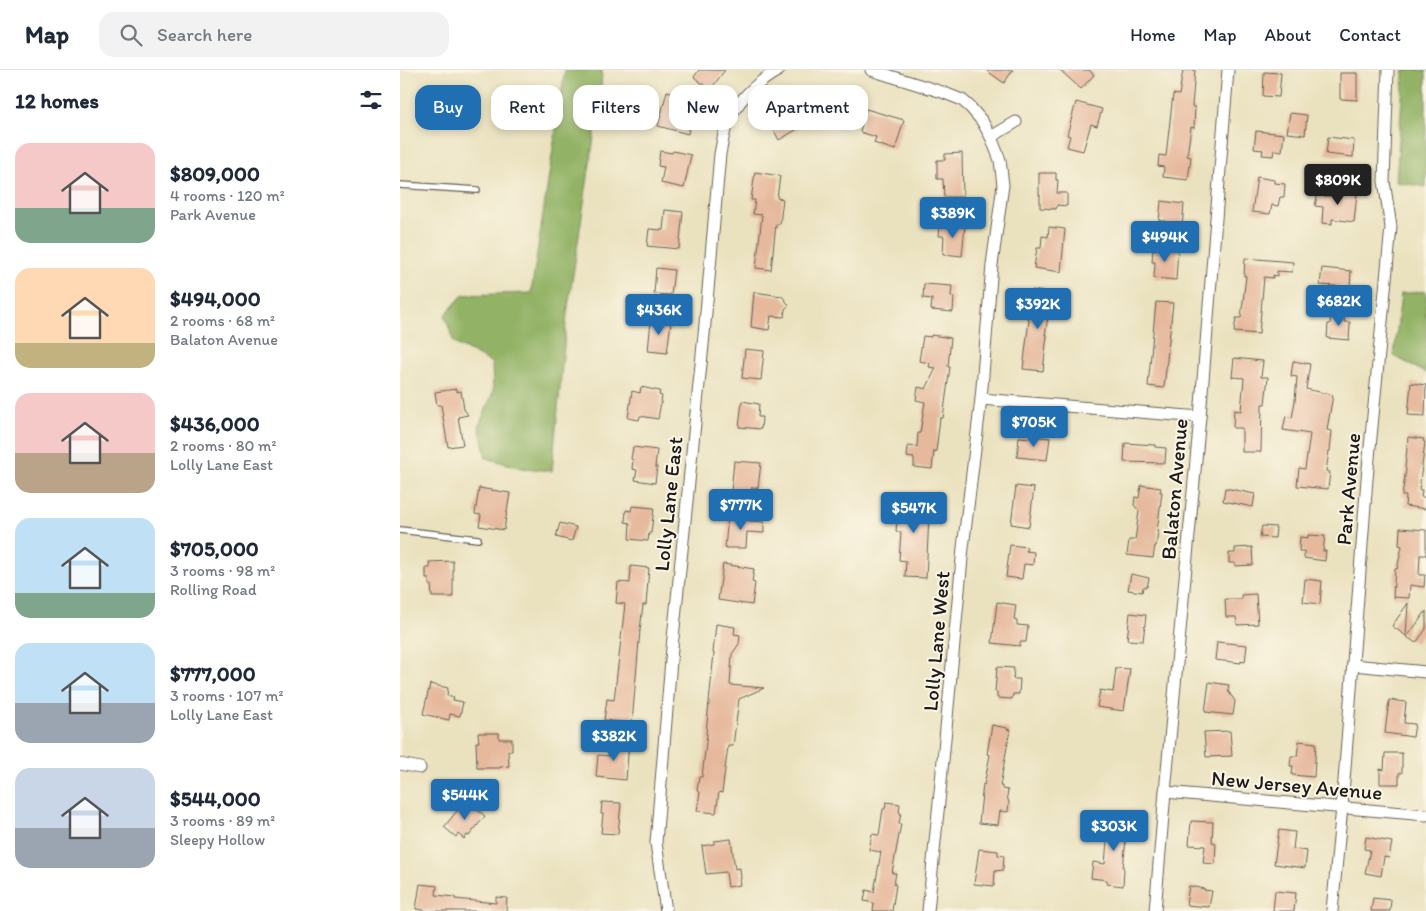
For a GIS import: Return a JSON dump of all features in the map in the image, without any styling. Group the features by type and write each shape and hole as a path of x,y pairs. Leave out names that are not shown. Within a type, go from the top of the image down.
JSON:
{"street":[{"name":"Lolly Lane East","path":"666,911 656,843 672,648 706,316 720,154 726,126 739,104 759,84 779,70"},
{"name":"Lolly Lane West","path":"871,70 962,100 976,113 991,137 1000,160 1003,185 992,265 981,399 963,548 928,911"},
{"name":"Balaton Avenue","path":"1155,911 1200,417 1228,70"},
{"name":"Park Avenue","path":"1332,911 1342,808 1367,479 1391,227 1384,181 1388,70"},
{"path":"991,137 1016,122"},
{"path":"981,399 1200,417"},
{"path":"1353,665 1426,672"},
{"path":"400,764 420,768"},
{"name":"New Jersey Avenue","path":"1165,792 1426,815"}],"lane":[{"path":"400,185 477,190"},
{"path":"400,530 478,539"}],"green space":[{"path":"565,70 602,70 601,85 573,85 573,130 595,130 567,314 552,471 522,468 486,458 479,426 493,392 492,363 454,343 445,315 463,295 531,293 556,130 563,130 563,85"},
{"path":"1404,70 1426,70 1426,187 1396,182"},
{"path":"1426,291 1426,373 1394,356 1401,294"}],"building":[{"path":"699,70 725,70 714,85 704,85 694,77"},
{"path":"986,70 1013,70 1004,83"},
{"path":"1060,70 1089,70 1094,75 1081,89"},
{"path":"1183,70 1195,70 1192,107 1195,107 1194,128 1191,127 1187,156 1191,157 1188,180 1163,177 1164,167 1158,166 1159,155 1166,156 1173,94 1179,95"},
{"path":"1264,72 1281,73 1279,97 1263,96"},
{"path":"1340,73 1357,73 1357,100 1340,99"},
{"path":"667,91 669,92 669,129 659,126"},
{"path":"1076,102 1102,109 1097,126 1091,124 1083,151 1067,147 1070,136 1067,135"},
{"path":"868,110 904,120 895,150 874,143 876,137 860,132 861,130 868,130"},
{"path":"1290,113 1307,115 1305,135 1287,133"},
{"path":"673,130 689,130 688,134"},
{"path":"774,130 796,130 779,140"},
{"path":"1256,131 1284,134 1282,151 1274,150 1273,156 1262,155 1263,150 1254,149"},
{"path":"1328,137 1354,140 1353,157 1326,154"},
{"path":"660,151 672,153 673,151 691,155 684,188 661,183 664,167 658,166"},
{"path":"962,153 963,197 944,197 943,179 937,179 937,160 945,160 945,154"},
{"path":"755,172 780,176 777,198 783,199 780,224 776,224 771,270 756,268 762,215 753,214 755,200 751,200"},
{"path":"1039,173 1056,173 1056,180 1058,180 1057,193 1067,193 1067,206 1057,205 1056,209 1040,208"},
{"path":"1257,177 1274,180 1274,183 1285,184 1284,197 1280,197 1278,206 1272,205 1270,214 1252,212"},
{"path":"1332,190 1357,193 1354,222 1332,219 1332,224 1322,223 1323,207 1315,206 1317,196 1332,196"},
{"path":"1161,201 1184,204 1182,228 1164,227 1165,221 1159,221"},
{"path":"665,210 683,212 679,249 647,246 649,229 663,230"},
{"path":"945,223 965,225 962,256 943,254 944,236 939,236 940,225 945,226"},
{"path":"1049,227 1065,229 1061,272 1034,268 1037,248 1041,248 1042,236 1048,237"},
{"path":"1158,247 1178,249 1176,280 1154,278 1155,262 1152,262 1153,249"},
{"path":"1245,258 1293,262 1292,272 1277,271 1277,276 1273,275 1273,278 1264,277 1259,334 1234,332 1236,318 1241,318 1246,276 1244,276"},
{"path":"656,268 674,270 671,295 654,294"},
{"path":"1322,268 1351,271 1350,287 1320,285"},
{"path":"924,284 952,286 951,296 954,297 953,312 931,310 932,299 923,298"},
{"path":"1032,290 1056,294 1054,306 1050,305 1045,335 1047,335 1043,371 1023,369"},
{"path":"754,292 782,296 789,305 785,309 784,317 771,316 769,330 751,327"},
{"path":"1156,302 1173,303 1164,388 1148,386"},
{"path":"1331,312 1345,313 1344,322 1350,322 1349,340 1327,338"},
{"path":"651,320 671,322 667,353 648,351"},
{"path":"931,335 951,338 948,367 950,367 943,418 940,418 932,469 914,467 914,458 907,457 908,446 917,447 925,402 916,400 918,387 926,389 936,368 929,367 930,363 919,361 923,336 931,337"},
{"path":"745,349 764,351 761,380 742,378"},
{"path":"1234,358 1263,361 1261,377 1268,377 1265,404 1262,404 1261,452 1242,452 1242,428 1233,428 1234,410 1241,411 1244,378 1232,377"},
{"path":"1293,361 1310,364 1306,389 1333,395 1327,430 1332,431 1326,471 1330,472 1328,489 1297,486 1299,468 1305,469 1310,434 1283,430 1286,416 1292,418 1295,401 1297,377 1291,376"},
{"path":"1411,383 1426,385 1425,416 1408,415"},
{"path":"641,387 660,391 659,395 662,396 658,419 640,416 639,420 628,418 632,391 640,393"},
{"path":"456,389 457,392 461,391 464,409 468,415 458,417 463,445 448,447 441,405 437,405 435,392"},
{"path":"742,401 759,404 758,417 762,417 761,429 739,427"},
{"path":"1031,436 1050,438 1047,460 1017,457 1019,437 1031,438"},
{"path":"1408,437 1424,439 1423,441 1425,442 1419,490 1422,490 1421,497 1426,497 1426,509 1405,506 1406,496 1402,496"},
{"path":"1125,443 1155,445 1155,447 1166,448 1165,463 1124,462"},
{"path":"633,447 657,450 655,483 635,480 637,470 632,469 633,460 631,459"},
{"path":"734,461 761,463 758,488 752,487 751,494 731,492"},
{"path":"1141,485 1161,488 1160,492 1162,492 1153,558 1127,555 1129,540 1135,540 1139,511 1134,505 1135,497 1139,498"},
{"path":"1016,486 1034,488 1029,527 1011,524"},
{"path":"479,488 510,493 504,530 479,526 481,515 475,514"},
{"path":"1225,488 1255,494 1253,507 1223,501"},
{"path":"909,495 930,496 926,578 905,577 906,561 899,560 901,532 896,531 897,522 891,522 892,506 908,508"},
{"path":"632,506 654,508 651,533 649,533 648,541 629,539 630,523 625,522 626,510 631,511"},
{"path":"728,516 747,517 749,521 764,522 764,533 747,532 746,548 725,548"},
{"path":"560,523 576,527 572,541 556,537"},
{"path":"1262,526 1276,527 1275,538 1260,537"},
{"path":"1400,528 1426,530 1426,555 1420,555 1419,575 1425,575 1424,587 1410,585 1409,598 1393,597 1395,569 1397,569 1402,546 1399,545"},
{"path":"1308,535 1325,536 1323,551 1326,551 1325,561 1304,558 1304,551 1299,551 1300,537 1308,538"},
{"path":"1010,545 1027,547 1026,551 1034,552 1033,565 1024,564 1022,579 1006,577"},
{"path":"1252,547 1253,565 1235,566 1235,563 1229,563 1229,553 1235,553 1235,548"},
{"path":"453,561 453,597 432,597 429,579 426,579 426,568 430,568 429,562"},
{"path":"723,564 754,569 752,582 755,583 752,605 718,600"},
{"path":"631,566 649,568 646,605 643,605 640,630 632,723 604,720 607,699 614,700 625,604 616,603 618,582 630,583"},
{"path":"1131,574 1149,578 1147,587 1143,587 1142,592 1128,590"},
{"path":"1305,579 1322,581 1320,604 1303,602"},
{"path":"1256,594 1258,624 1237,625 1236,617 1226,617 1225,599 1242,599 1241,595"},
{"path":"997,602 1016,605 1014,620 1017,621 1017,625 1028,626 1026,642 1020,642 1020,646 992,643"},
{"path":"1408,603 1406,636 1392,626"},
{"path":"1426,611 1426,629 1416,643 1407,637"},
{"path":"1130,613 1146,615 1143,641 1127,640"},
{"path":"716,624 735,627 734,634 740,635 739,644 732,654 730,685 764,688 739,699 733,746 728,746 722,793 719,792 716,813 697,811 700,792 697,791 699,777 702,777 707,734"},
{"path":"1217,642 1247,645 1245,662 1215,660"},
{"path":"997,667 1014,668 1013,679 1020,679 1019,694 1013,694 1012,699 997,698 997,692 995,692"},
{"path":"1116,668 1130,669 1124,711 1097,707 1100,690 1113,692"},
{"path":"1209,682 1229,685 1228,691 1235,701 1233,715 1205,712"},
{"path":"430,684 448,688 447,696 454,697 453,700 463,702 460,716 450,714 449,720 423,714"},
{"path":"1389,700 1406,702 1404,723 1415,724 1413,737 1385,733"},
{"path":"992,725 1010,730 1000,786 1002,786 1002,789 1008,790 1008,812 1000,811 998,825 979,823 983,784 990,755 987,754"},
{"path":"1230,731 1232,756 1206,757 1204,732"},
{"path":"478,733 499,733 499,739 512,739 512,751 508,751 509,766 477,768 476,742 479,742"},
{"path":"612,741 629,742 626,780 596,777 598,755 611,756"},
{"path":"1299,741 1316,743 1314,777 1292,775 1293,766 1290,766 1291,756 1297,756"},
{"path":"1385,753 1402,753 1402,773 1399,773 1399,784 1380,784 1380,769 1384,770"},
{"path":"466,800 485,816 469,836 467,835 464,839 458,834 456,837 444,827"},
{"path":"602,802 621,803 618,834 601,833"},
{"path":"886,802 900,804 899,824 901,824 892,873 896,873 894,884 896,885 892,911 873,911 874,903 864,901 866,890 874,892 881,852 869,850 872,834 879,835"},
{"path":"1116,816 1132,818 1131,831 1127,830 1123,886 1107,884 1107,880 1091,878 1093,862 1105,864 1109,817 1116,818"},
{"path":"1191,821 1213,822 1212,842 1216,843 1215,864 1203,863 1205,846 1189,845"},
{"path":"1279,830 1295,832 1293,849 1307,851 1305,868 1274,864"},
{"path":"1366,837 1392,842 1389,858 1384,857 1381,876 1365,873 1370,850 1364,849"},
{"path":"731,839 735,869 740,868 741,879 739,879 740,885 728,887 726,872 706,874 702,846 714,844 714,841"},
{"path":"979,849 998,851 998,855 1004,856 1003,870 995,871 994,886 974,884"},
{"path":"420,884 437,886 436,895 455,897 455,899 496,903 496,897 507,898 506,911 430,911 416,909"},
{"path":"1189,886 1212,891 1209,907 1186,905"},
{"path":"1275,891 1296,893 1294,911 1273,911"},
{"path":"1373,898 1391,900 1390,911 1371,911"}]}
